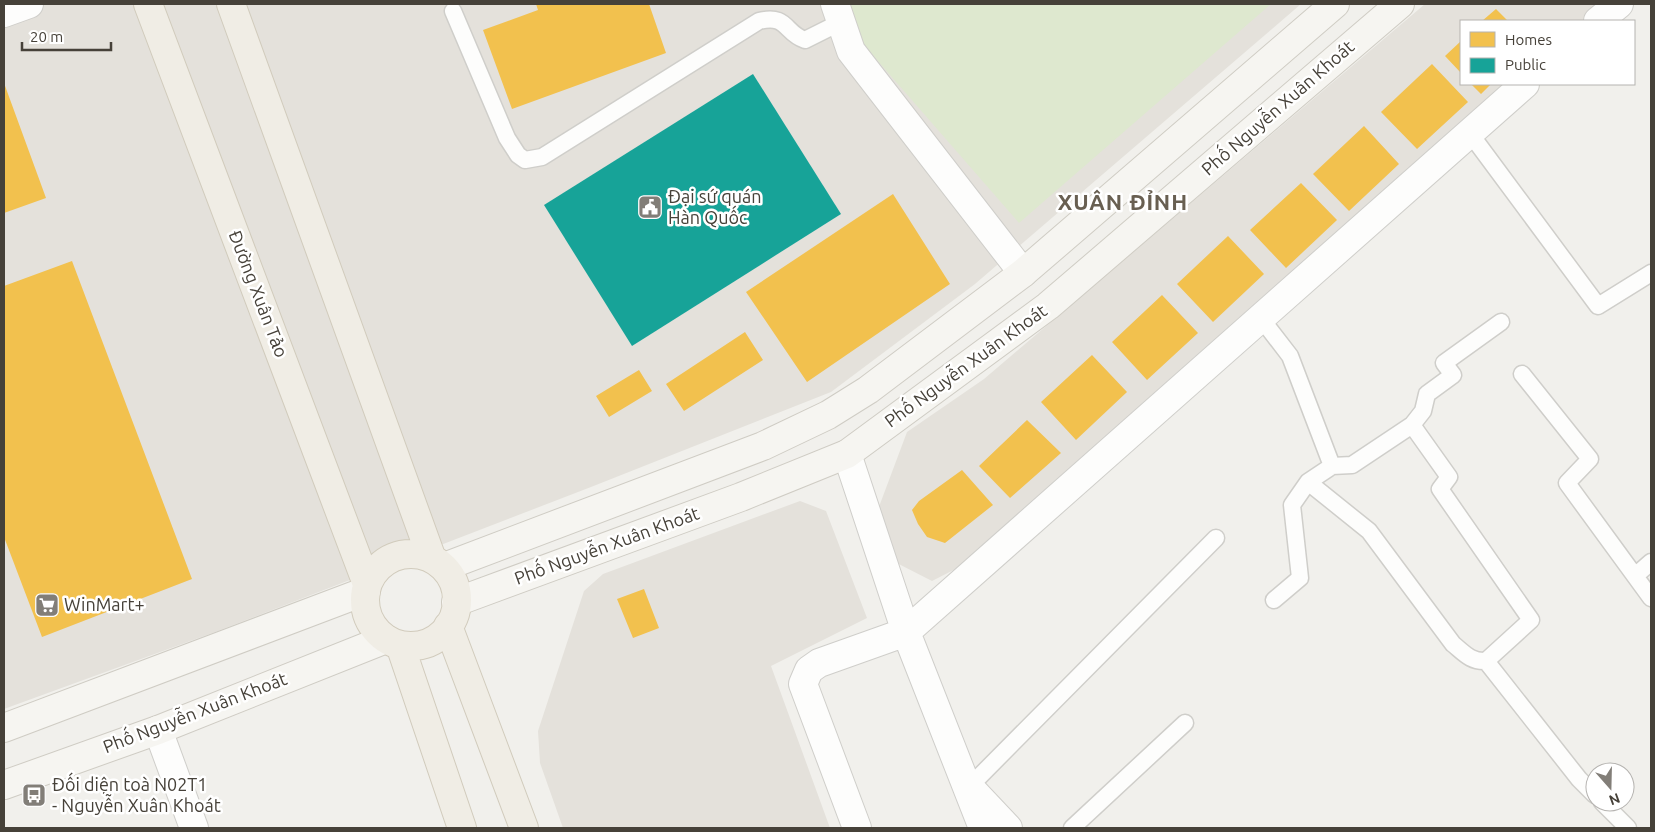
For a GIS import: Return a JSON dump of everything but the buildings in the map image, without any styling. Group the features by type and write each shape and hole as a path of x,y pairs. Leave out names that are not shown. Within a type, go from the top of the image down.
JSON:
{"main road":[{"name":"Đường Xuân Tảo","path":"148,4 367,587"},
{"path":"231,4 438,563 452,579 457,594 452,614 442,634 429,642 415,646 393,642 374,628 367,615 367,587 375,571 387,560 401,555 417,554 438,563"},
{"path":"452,614 524,828"},
{"path":"393,642 462,828"}],"street":[{"path":"4,13 29,4"},
{"name":"Phố Nguyễn Xuân Khoát","path":"438,563 763,446 828,415 868,390 1023,273 1335,4"},
{"name":"Phố Nguyễn Xuân Khoát","path":"452,614 847,454 1048,306 1400,4"},
{"path":"1599,20 1619,4"},
{"path":"838,13 851,52 1023,273"},
{"path":"857,828 804,684 809,670 819,663 906,632 1524,85"},
{"path":"828,415 847,454 906,632 983,828"},
{"path":"4,728 367,587"},
{"name":"Phố Nguyễn Xuân Khoát","path":"4,785 158,730 393,642"},
{"path":"158,730 194,828"},
{"path":"968,787 1008,828"}],"lane":[{"path":"453,12 507,138 518,155 526,160 542,157 759,21 771,18 785,24 798,37 805,40 838,13"},
{"path":"1469,132 1598,306 1651,273"},
{"path":"1260,318 1290,356 1332,466"},
{"path":"1274,600 1300,578 1292,505 1308,482 1332,466 1352,465 1412,425 1423,412 1427,394 1453,375 1444,363 1501,322"},
{"path":"1522,374 1590,459 1567,483 1651,598"},
{"path":"1308,482 1369,531 1454,644 1469,658 1486,661 1531,620 1440,489 1449,477 1412,425"},
{"path":"968,787 1216,538"},
{"path":"1635,576 1651,562"},
{"path":"1486,661 1585,786"},
{"path":"1072,828 1185,722"},
{"path":"1612,812 1628,828"}],"shaded area":[{"path":"4,4 1301,4 975,284 831,392 215,632 4,709"},
{"path":"1425,4 1611,4 1592,20 1460,20 1460,85 1519,85 979,557 932,581 885,557 877,512 907,432 984,379"},
{"path":"800,501 826,511 867,618 771,666 830,828 563,828 540,763 538,731 584,591 603,574"}],"green space":[{"path":"849,4 1271,4 1019,223 863,44"}],"place":[{"name":"Đại sứ quán Hàn Quốc","path":"650,207"},
{"name":"WinMart+","path":"47,605"},
{"name":"Đối diện toà N02T1 - Nguyễn Xuân Khoát","path":"34,795"}],"district":[{"name":"XUÂN ĐỈNH","path":"1123,202"}]}
